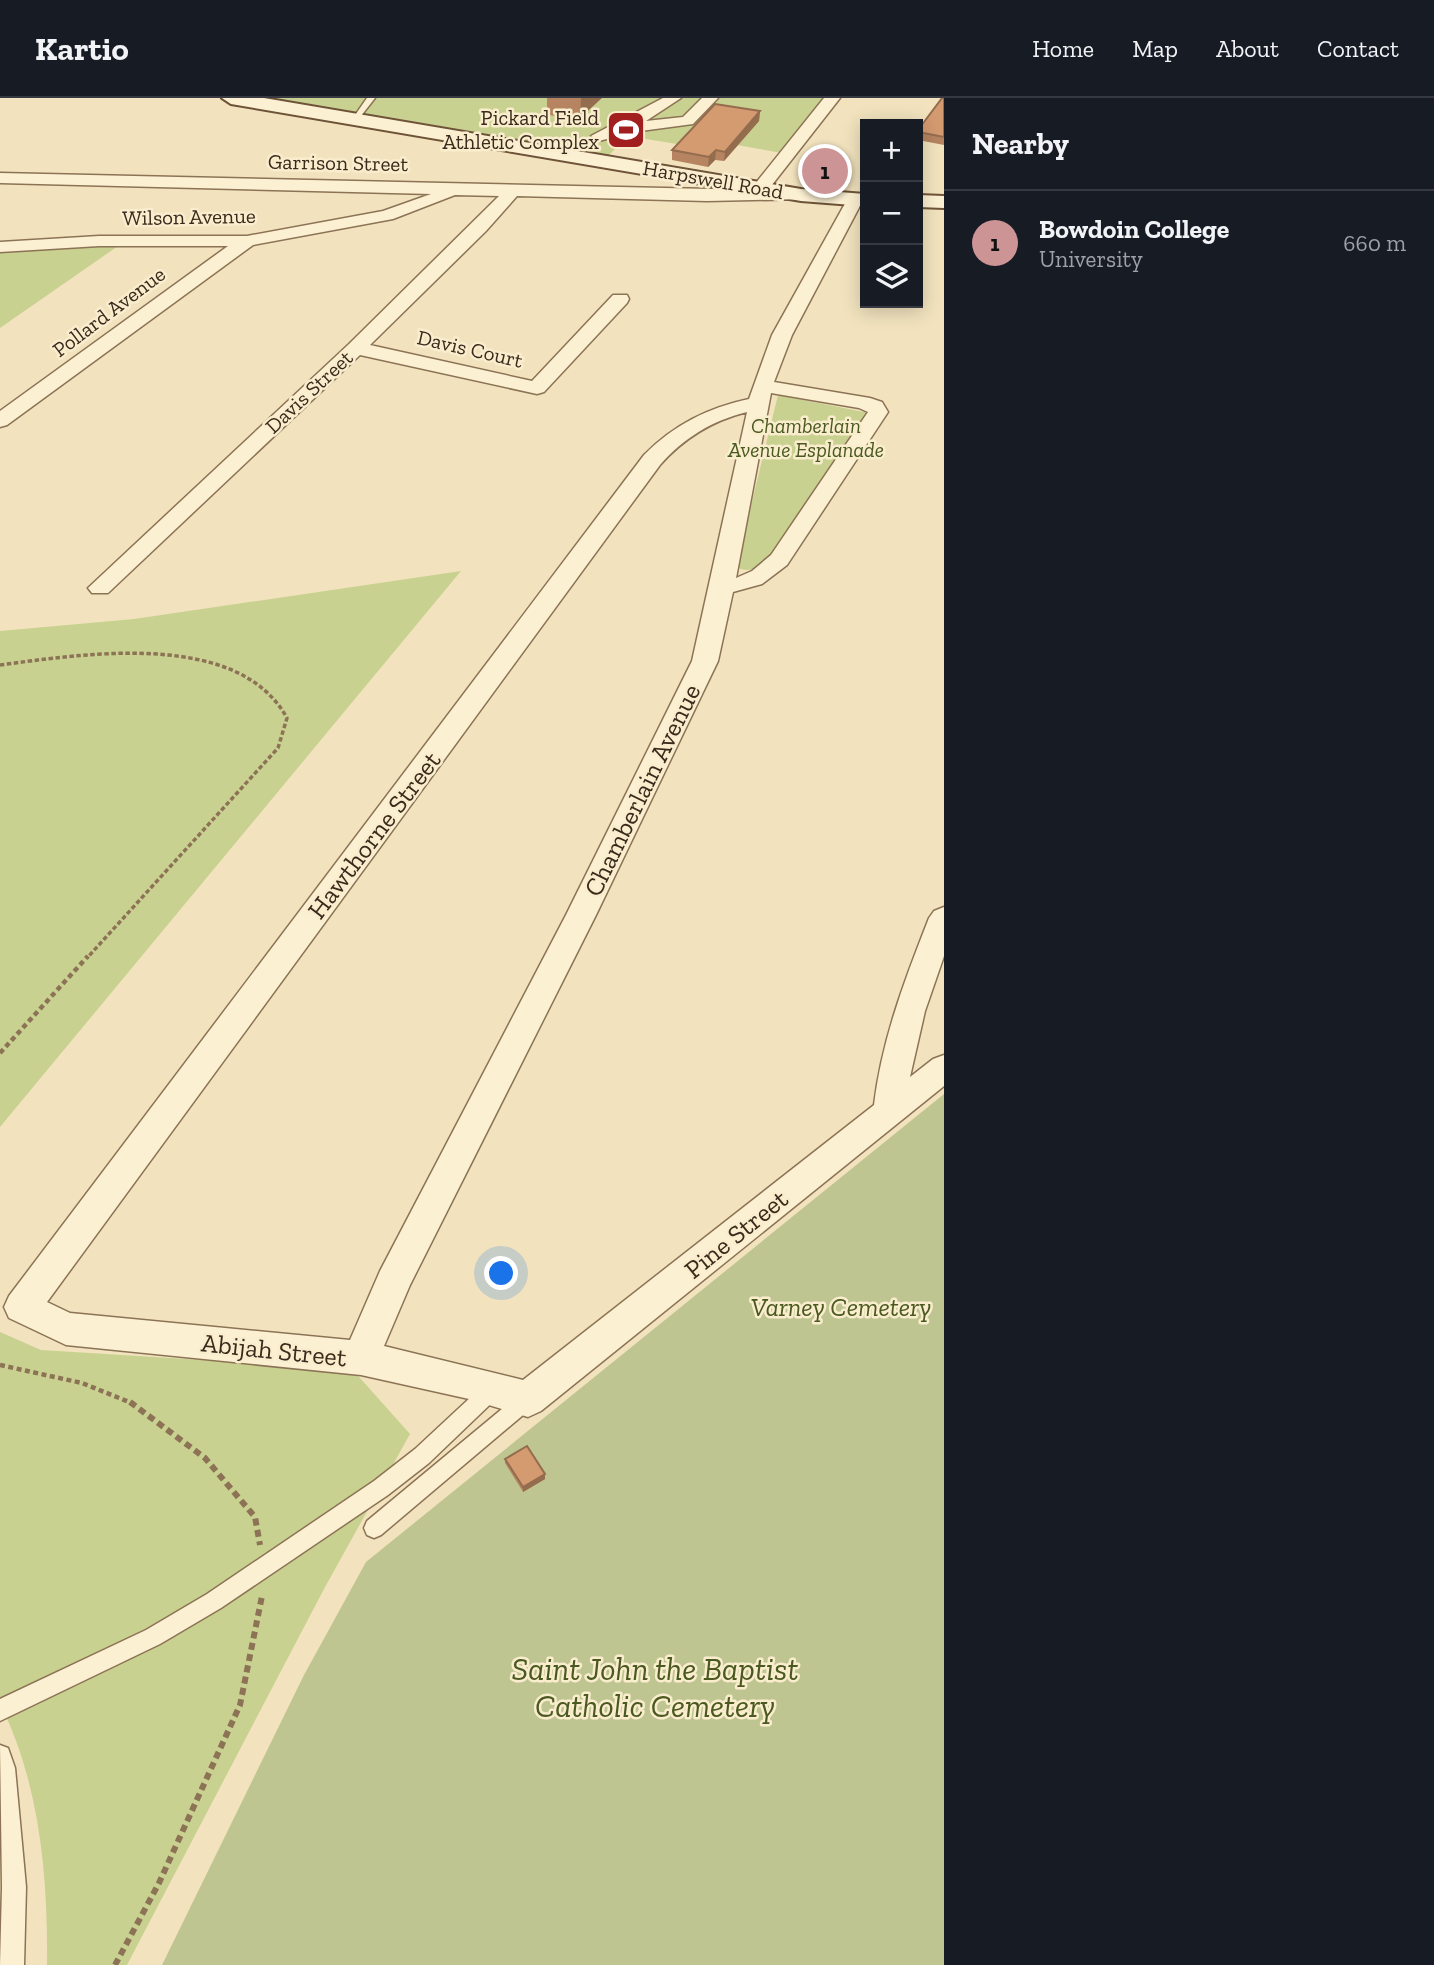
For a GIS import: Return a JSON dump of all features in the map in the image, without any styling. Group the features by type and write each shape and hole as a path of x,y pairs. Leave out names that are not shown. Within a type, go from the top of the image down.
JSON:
{"main road":[{"name":"Harpswell Road","path":"231,98 801,195 860,200"},
{"path":"923,201 944,202"}],"street":[{"path":"578,156 599,136 661,108 673,98"},
{"path":"599,136 622,128 688,121 710,98"},
{"path":"761,188 832,98"},
{"name":"Garrison Street","path":"0,178 723,196 801,195"},
{"name":"Wilson Avenue","path":"0,247 99,242 247,241 387,215 425,204 456,189"},
{"name":"Davis Street","path":"100,588 356,348 480,227 513,190"},
{"name":"Chamberlain Avenue","path":"360,1358 393,1282 705,661 723,586 760,395 782,335 860,200"},
{"name":"Pollard Avenue","path":"0,421 247,241"},
{"name":"Davis Court","path":"356,348 537,388 620,299"},
{"path":"723,586 751,582 766,573 779,560 878,412 875,406 863,402 760,395"},
{"name":"Hawthorne Street","path":"22,1307 652,460 682,430 760,395"},
{"path":"890,1108 893,1072 908,1009 944,918"},
{"name":"Pine Street","path":"528,1399 890,1108 944,1068"},
{"name":"Abijah Street","path":"22,1307 66,1329 360,1358 528,1399"}],"lane":[{"path":"354,119 371,98"},
{"path":"0,1710 153,1637 214,1601 381,1488 422,1456 493,1389"},
{"path":"374,1528 528,1399"},
{"path":"0,1756 4,1769 14,1887 12,1965"}],"path":[{"path":"0,665 107,656 162,656 198,660 235,671 262,686 275,697 288,718 278,748 0,1053"},
{"path":"0,1365 82,1383 136,1405 205,1458 255,1517 263,1566 262,1604 240,1705 159,1883 115,1965"}],"green space":[{"name":"Pickard Field Athletic Complex","path":"257,98 826,98 782,153 702,139 695,147 628,136 608,156"},
{"path":"121,244 0,328 0,250"},
{"name":"Chamberlain Avenue Esplanade","path":"778,395 869,413 774,555 756,568 747,570 736,567"},
{"path":"461,571 0,1127 0,631 134,619"},
{"name":"Saint John the Baptist Catholic Cemetery","path":"944,1094 944,1965 162,1965 304,1675 366,1562"},
{"path":"0,1332 41,1350 352,1369 410,1434 324,1589 127,1965 47,1965 46,1899 33,1798 14,1734 0,1704"}],"building":[{"path":"944,98 944,137 923,133 923,123"},
{"path":"715,104 760,111 725,152 716,150 709,157 672,150"},
{"path":"527,1446 545,1474 523,1487 505,1459"}],"place":[{"name":"Pickard Field Athletic Complex","path":"626,130"},
{"name":"Bowdoin College","path":"825,171"}],"park label":[{"name":"Varney Cemetery","path":"841,1307"}]}
